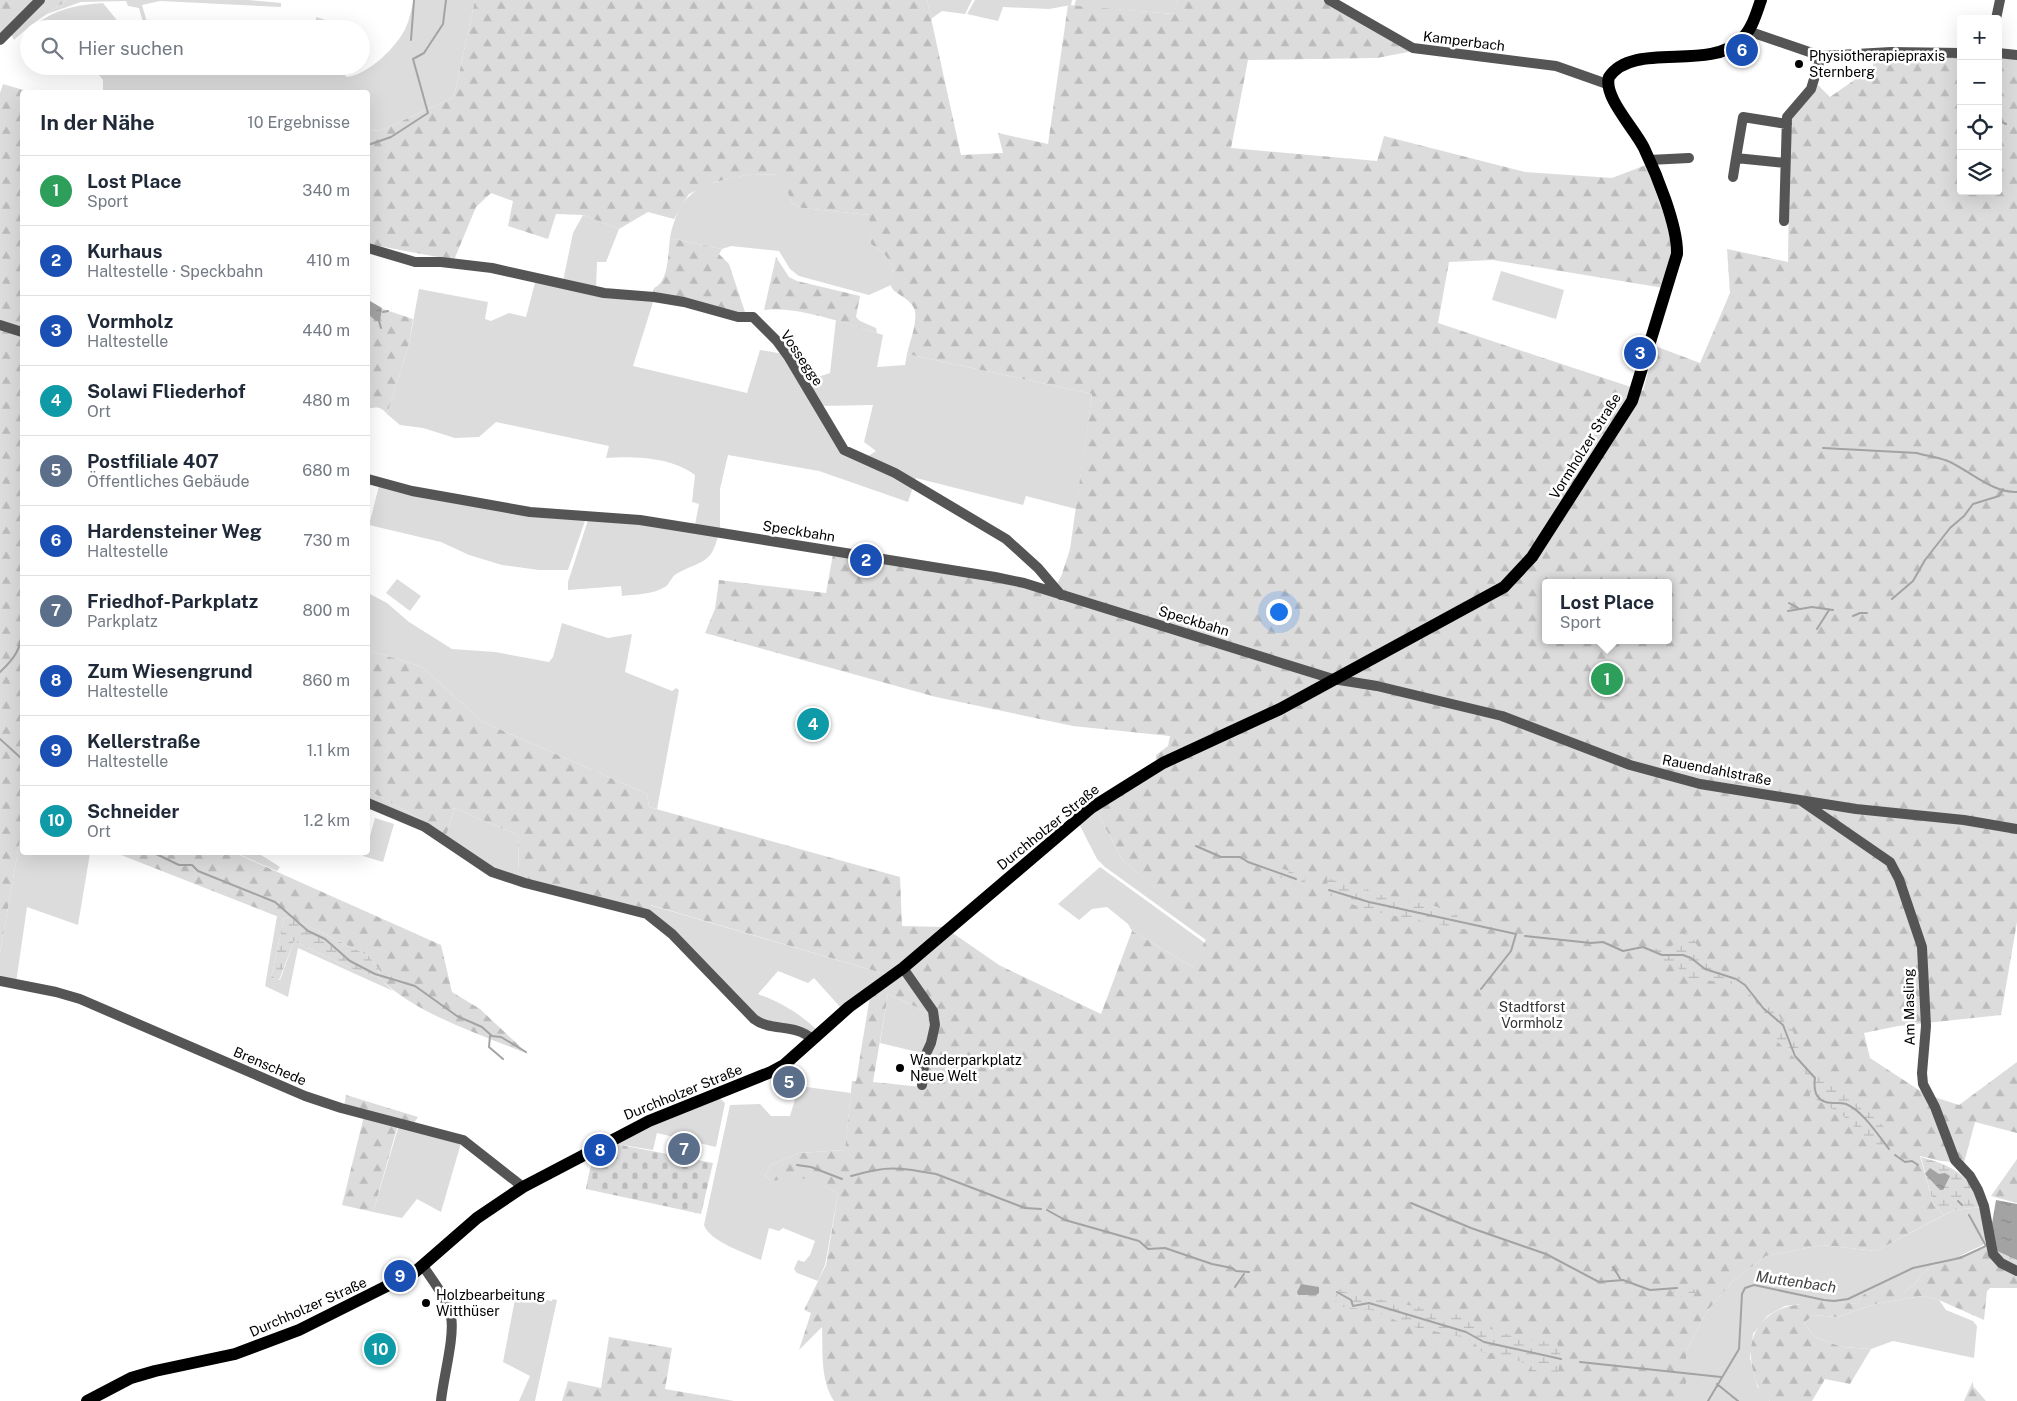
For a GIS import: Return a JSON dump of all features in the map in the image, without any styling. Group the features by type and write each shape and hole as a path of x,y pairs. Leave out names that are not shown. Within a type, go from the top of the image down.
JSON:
{"main road":[{"path":"1607,84 1611,74 1624,65 1644,60 1717,52 1740,42 1748,31 1761,0"},
{"name":"Vormholzer Straße","path":"1333,679 1484,598 1516,576 1532,557 1632,401 1642,374 1677,254 1674,229 1649,160 1635,133 1608,91 1607,84"},
{"name":"Durchholzer Straße","path":"87,1401 132,1378 235,1354 270,1342 398,1282 423,1266 477,1218 523,1187 649,1121 771,1072 790,1060 850,1007 902,968 1092,808 1163,763 1280,709 1333,679"}],"street":[{"path":"0,40 40,0"},
{"name":"Kamperbach","path":"1328,0 1413,48 1556,66 1607,84"},
{"path":"1997,15 2000,0"},
{"path":"1748,31 1821,56 1891,52 1957,52"},
{"path":"2002,53 2017,55"},
{"path":"1784,222 1785,163 1789,113 1811,88 1821,56"},
{"path":"1733,177 1743,117 1787,124"},
{"path":"1649,160 1689,158"},
{"path":"1736,158 1785,163"},
{"name":"Vossegge","path":"370,249 414,262 441,262 492,268 604,293 654,297 684,302 738,317 753,317 777,341 788,356 844,450 895,473 1006,539 1032,562 1062,596"},
{"path":"0,325 20,331"},
{"name":"Speckbahn","path":"370,480 412,491 530,512 640,520 995,577 1024,584 1333,679"},
{"name":"Rauendahlstraße","path":"1333,679 1377,686 1502,716 1630,765 1708,785 1856,809 1964,820 2017,830"},
{"name":"Am Masling","path":"1797,798 1890,862 1900,879 1922,947 1926,1026 1922,1073 1923,1084 1935,1107 1955,1160 1970,1176 1978,1190 1984,1206 1993,1254 2001,1263 2017,1271"},
{"path":"370,804 425,827 492,872 525,884 647,914 672,934 754,1019 764,1024 789,1027 806,1033 812,1039"},
{"path":"902,968 933,1011 935,1025 932,1043 925,1056 922,1085"},
{"name":"Brenschede","path":"0,982 56,992 80,999 257,1076 323,1102 463,1140 523,1187"},
{"path":"423,1266 440,1292 451,1317 441,1401"}],"green space":[{"path":"0,0 37,0 0,35"},
{"path":"45,0 67,0 38,20 25,20"},
{"path":"67,0 248,0 281,3 281,7 160,1 142,5 146,20 142,20 139,8 128,6 126,1 81,2 47,14"},
{"path":"414,0 475,0 454,97 382,130 370,131 370,90 103,90 103,80 99,75 345,75 347,77 370,75 370,67 396,43 409,21"},
{"name":"Stadtforst Vormholz","path":"475,0 927,0 961,155 1003,153 998,133 1048,144 1068,5 1174,14 1177,0 1326,0 1413,51 1377,58 1248,60 1231,148 1377,161 1384,136 1525,172 1612,178 1646,165 1673,240 1671,262 1664,288 1493,260 1449,262 1438,323 1643,391 1655,346 1700,363 1730,293 1727,249 1788,262 1790,117 1818,85 1830,97 1873,67 1874,56 1957,55 1957,195 2002,195 2002,57 2017,58 2017,922 2001,1015 1898,1026 1864,1033 1870,1058 1925,1094 1959,1105 2017,1062 2017,1133 1975,1122 1964,1163 1941,1161 1920,1156 1933,1203 1944,1215 1876,1251 1822,1245 1766,1256 1734,1280 1708,1310 1686,1351 1686,1401 834,1401 824,1375 822,1327 799,1350 811,1313 804,1310 826,1265 838,1194 806,1179 791,1178 771,1181 765,1175 771,1165 798,1153 845,1150 852,1081 856,1081 870,996 885,974 651,905 648,913 519,880 518,835 454,808 446,837 420,819 370,791 370,651 422,667 483,722 647,794 649,807 900,877 902,926 944,927 999,965 1101,1014 1132,931 1193,967 1210,931 1123,861 1096,810 1156,761 1156,755 1168,746 1170,736 1073,726 936,697 705,633 715,609 719,580 826,593 833,554 986,579 1052,595 1062,574 1070,549 1092,394 907,354 914,327 915,311 907,299 892,289 893,267 885,255 871,244 869,215 802,208 792,203 781,175 751,174 715,182 689,194 674,219 648,212 619,229 583,215 556,214 548,239 508,226 513,201 491,193 476,207 454,260 370,244 370,131 382,130 454,97","holes":["888,994 929,1013 922,1087 873,1082"]},
{"path":"927,0 972,0 965,14 942,11 931,19"},
{"path":"975,0 1072,0 1071,5 1049,9 1003,7 998,21 967,14"},
{"path":"1076,0 1177,0 1175,14 1074,6"},
{"path":"103,3 117,20 43,20 57,12 84,5"},
{"path":"20,25 20,35 14,40 11,34"},
{"path":"3,84 23,90 20,90 20,839 0,953 0,93"},
{"path":"751,174 782,175 792,203 802,208 870,215 871,244 885,255 893,267 891,285 869,295 799,276 790,269 779,251 731,246 722,249 670,238 681,207 697,190 720,181"},
{"path":"583,215 619,229 606,262 597,262 596,288 563,281 573,233"},
{"path":"670,238 722,249 719,254 729,264 745,312 740,315 652,295 654,288 663,280"},
{"path":"776,257 789,277 797,281 860,296 856,317 860,321 876,328 877,333 836,320 805,313 790,310 764,310"},
{"path":"1501,271 1564,290 1556,319 1492,300"},
{"path":"536,279 654,299 633,366 747,393 760,350 784,354 841,449 914,484 908,502 819,471 728,455 720,489 720,530 695,525 699,504 692,502 695,475 675,464 652,459 606,458 609,446 496,422 479,437 455,438 423,428 400,425 387,414 409,344 419,289 488,302 485,319 491,321 509,313 526,317"},
{"path":"370,305 413,319 409,344 387,414 378,408 370,409"},
{"path":"836,320 883,335 877,367 905,365 907,354 1092,394 1076,509 1026,496 1023,505 916,478 914,482 868,456 876,451 864,442 873,405 819,406 806,381 830,373"},
{"path":"379,486 586,518 568,570 539,570 502,565 469,555 441,542 370,525"},
{"path":"589,517 718,535 712,552 704,561 676,574 667,586 660,590 622,596 621,586 568,590 568,582"},
{"path":"397,579 421,596 410,611 386,593"},
{"path":"370,594 387,603 409,622 452,649 495,652 549,662 553,657 562,623 608,638 632,634 625,672 672,691 676,688 679,690 657,809 649,807 647,794 483,722 422,667 370,651"},
{"path":"370,791 420,819 446,837 454,808 518,835 519,880 510,878 370,802"},
{"path":"1096,810 1123,861 1211,931 1206,940 1105,867 1097,859 1079,824"},
{"path":"375,818 394,824 383,862 363,856 370,855 370,836"},
{"path":"20,839 20,855 90,855 78,925 27,907 16,983 0,980 0,953"},
{"path":"121,855 239,855 441,945 452,992 480,1009 528,1054 469,1031 429,1012 393,990 378,977 380,971 369,956 290,917 284,919"},
{"path":"241,855 261,855 280,867 277,871"},
{"path":"1269,864 1306,877 1304,887 1281,878 1266,865"},
{"path":"1100,867 1205,943 1193,967 1132,931 1128,924 1107,907 1092,909 1079,920 1058,904"},
{"path":"1327,878 1405,902 1425,903 1454,912 1468,930 1370,911 1328,895"},
{"path":"650,905 885,974 842,1009 814,978 808,983 778,971 758,994 790,1009 817,1030 814,1033 762,1022 649,913"},
{"path":"277,916 284,919 271,978 280,980 294,941 355,970 378,977 393,991 298,948 288,997 265,986"},
{"path":"290,917 369,956 380,971 378,977 355,970 294,941 279,980 271,978 284,919"},
{"path":"1686,932 1694,940 1707,963 1747,983 1767,999 1771,1007 1793,1031 1802,1059 1822,1071 1837,1090 1846,1089 1885,1128 1884,1155 1841,1114 1810,1096 1804,1071 1777,1041 1777,1030 1747,991 1734,984 1704,980 1696,985 1675,965 1647,957 1648,946 1666,952"},
{"path":"888,994 929,1013 926,1054 880,1043"},
{"path":"799,1086 851,1093 845,1150 798,1153 771,1165 765,1175 771,1181 806,1178 838,1194 825,1265 818,1281 797,1273 794,1269 798,1260 804,1262 810,1255 815,1241 783,1228 779,1231 769,1228 761,1260 720,1241 707,1231 704,1225 730,1105 760,1104 771,1116 790,1116"},
{"path":"346,1095 418,1117 414,1123 399,1121 373,1212 342,1205 365,1112 344,1107"},
{"path":"719,1098 725,1103 716,1147 657,1133 653,1150 617,1144 624,1136"},
{"path":"399,1125 461,1143 441,1212 417,1199 402,1218 373,1212"},
{"path":"616,1144 713,1163 701,1214 586,1189 591,1166 594,1161"},
{"path":"1921,1157 1942,1164 1959,1173 1971,1187 1982,1207 1954,1210 1944,1215 1933,1203"},
{"path":"2017,1159 2017,1203 1991,1196"},
{"path":"1982,1207 1988,1234 1983,1245 1951,1260 1933,1265 1921,1275 1915,1284 1903,1293 1879,1283 1862,1296 1857,1304 1828,1301 1785,1306 1767,1316 1753,1334 1750,1358 1757,1386 1770,1401 1686,1401 1686,1351 1708,1310 1734,1280 1766,1256 1822,1245 1876,1251 1954,1210"},
{"path":"1988,1247 2017,1260 2017,1288 1990,1288 1987,1291 1984,1320 1939,1300 1922,1296 1875,1304 1837,1317 1813,1315 1804,1323 1815,1337 1842,1347 1871,1349 1850,1384 1825,1379 1812,1401 1770,1401 1759,1388 1753,1371 1752,1345 1755,1334 1767,1317 1789,1306 1802,1304 1805,1298 1857,1304 1862,1296 1879,1283 1895,1284 1903,1293 1915,1284 1921,1275 1933,1265"},
{"path":"1672,1283 1696,1290 1691,1301 1673,1293"},
{"path":"1339,1291 1468,1317 1500,1332 1523,1338 1557,1343 1561,1357 1558,1372 1532,1370 1524,1363 1497,1353 1483,1353 1474,1343 1462,1337 1409,1326 1371,1310 1344,1307 1335,1301"},
{"path":"516,1294 552,1301 553,1299 557,1300 535,1401 519,1401 530,1376 503,1362"},
{"path":"1922,1296 1939,1300 1946,1310 1973,1321 1977,1326 1974,1358 1893,1341 1871,1349 1842,1347 1815,1337 1804,1323 1813,1315 1837,1317 1875,1304"},
{"path":"609,1337 672,1348 665,1389 734,1401 562,1401 568,1381 601,1388"},
{"path":"1973,1381 1973,1386 1986,1401 1964,1401"}],"water":[{"path":"370,301 382,308 380,321 376,321 370,316"},
{"path":"1930,1168 1939,1174 1945,1173 1950,1176 1943,1190 1940,1190 1925,1174"},
{"path":"1996,1200 2017,1204 2017,1260 1988,1247"},
{"path":"1301,1284 1319,1287 1319,1293 1316,1295 1298,1295 1297,1292"}],"waterway":[{"path":"411,40 414,0"},
{"name":"Kamperbach","path":"370,144 391,137 428,113 413,59 424,53 443,24 446,0"},
{"path":"2002,122 2006,124"},
{"path":"383,312 388,311"},
{"path":"379,321 381,328"},
{"path":"1823,448 1917,453 1947,461 1991,486 2017,492"},
{"path":"1892,599 1913,581 1925,560 1950,528 1964,516 1973,504 1999,496 2003,489"},
{"path":"1789,603 1798,608"},
{"path":"1788,611 1812,607 1833,610"},
{"path":"1817,629 1829,610"},
{"path":"1853,616 1867,613"},
{"name":"Kamperbach","path":"0,672 16,653 20,645"},
{"path":"0,739 20,757"},
{"path":"1196,846 1221,857 1240,857 1248,862 1296,879"},
{"path":"158,855 179,865 192,865 198,871 275,902 308,931 325,939 350,961 375,974 415,986 457,1016 482,1027 492,1036 501,1037 526,1052"},
{"path":"1329,890 1369,902 1516,934 1511,951 1481,989"},
{"path":"1525,936 1591,943 1603,942 1623,951 1643,947 1662,955 1683,955 1691,958 1705,969 1736,979 1745,985 1763,1008 1783,1025 1795,1056 1815,1078 1815,1089 1818,1097 1829,1103 1843,1103 1852,1107 1870,1124 1889,1149"},
{"path":"490,1036 489,1047 503,1059"},
{"path":"1895,1155 1905,1162 1912,1161 1918,1165"},
{"path":"797,1165 811,1167 842,1179"},
{"path":"851,1176 884,1169 907,1169 936,1174 1025,1208 1041,1209"},
{"path":"1958,1201 1962,1205"},
{"path":"1411,1203 1471,1228 1546,1254 1599,1282 1623,1280 1650,1290 1677,1288"},
{"path":"1047,1210 1065,1220 1139,1241 1148,1249 1165,1248 1212,1264 1232,1268 1236,1271 1249,1272"},
{"name":"Muttenbach","path":"1708,1401 1739,1349 1742,1294 1745,1288 1754,1285 1824,1300 1848,1299 1913,1268 1960,1258 1986,1246 1969,1215"},
{"path":"1613,1267 1621,1280"},
{"path":"1235,1287 1244,1274"},
{"path":"1337,1292 1351,1300 1353,1306 1369,1303 1466,1332 1484,1342 1561,1359"},
{"path":"1580,1362 1721,1377"},
{"path":"1717,1384 1738,1401"}],"place":[{"name":"Hardensteiner Weg","path":"1742,50"},
{"name":"Physiotherapiepraxis Sternberg","path":"1799,64"},
{"name":"Vormholz","path":"1640,353"},
{"name":"Kurhaus","path":"866,560"},
{"name":"Lost Place","path":"1607,679"},
{"name":"Solawi Fliederhof","path":"813,724"},
{"name":"Wanderparkplatz Neue Welt","path":"900,1068"},
{"name":"Postfiliale 407","path":"789,1082"},
{"name":"Friedhof-Parkplatz","path":"684,1149"},
{"name":"Zum Wiesengrund","path":"600,1150"},
{"name":"Kellerstraße","path":"400,1276"},
{"name":"Holzbearbeitung Witthüser","path":"426,1303"},
{"name":"Schneider","path":"380,1349"}]}
